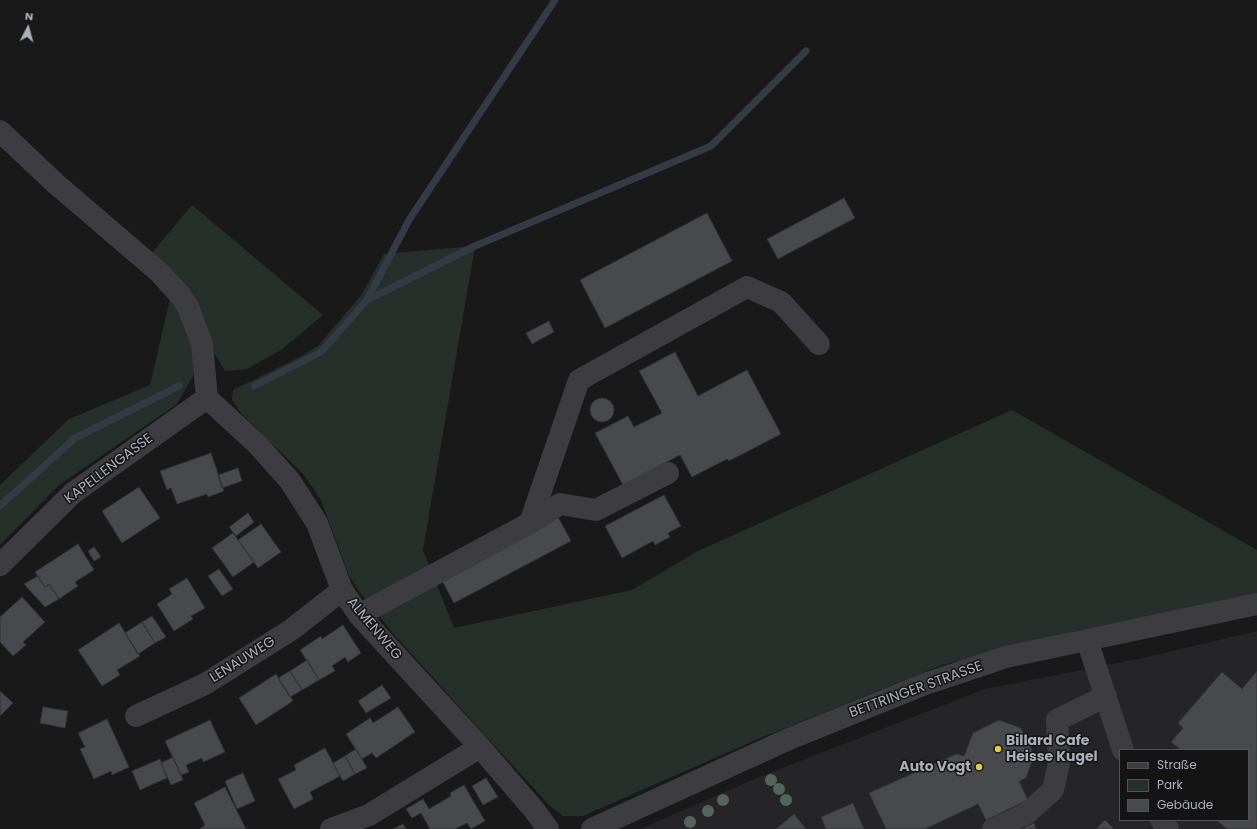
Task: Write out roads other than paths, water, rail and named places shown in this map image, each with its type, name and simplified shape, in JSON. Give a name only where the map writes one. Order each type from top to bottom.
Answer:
[{"type":"street","points":[[0,131],[54,183],[160,273],[180,295],[188,307],[202,344],[207,398]]},
{"type":"street","points":[[530,523],[579,380],[747,287],[781,302],[819,344]]},
{"type":"street","name":"KAPELLENGASSE","points":[[0,565],[73,493],[207,398]]},
{"type":"street","name":"ALMENWEG","points":[[207,398],[258,445],[290,481],[317,523],[342,590],[359,615],[480,747],[535,811],[548,829]]},
{"type":"street","points":[[359,615],[530,523],[560,504],[596,510],[668,473]]},
{"type":"street","name":"LENAUWEG","points":[[136,716],[205,684],[291,630],[342,590]]},
{"type":"street","name":"BETTRINGER STRASSE","points":[[592,829],[789,739],[925,684],[1006,657],[1257,604]]},
{"type":"street","points":[[1087,640],[1124,749]]},
{"type":"street","points":[[993,829],[1026,814],[1053,790],[1059,763],[1057,720],[1106,696]]},
{"type":"street","points":[[331,829],[369,815],[480,747]]},
{"type":"street","points":[[1162,821],[1168,829]]},
{"type":"waterway","points":[[254,386],[321,352],[367,300],[409,220],[555,0]]},
{"type":"waterway","points":[[367,300],[475,246],[711,146],[806,51]]},
{"type":"waterway","points":[[0,506],[75,438],[179,386]]},
{"type":"place","name":"Billard Cafe Heisse Kugel","points":[[998,749]]},
{"type":"place","name":"Auto Vogt","points":[[979,767]]}]
